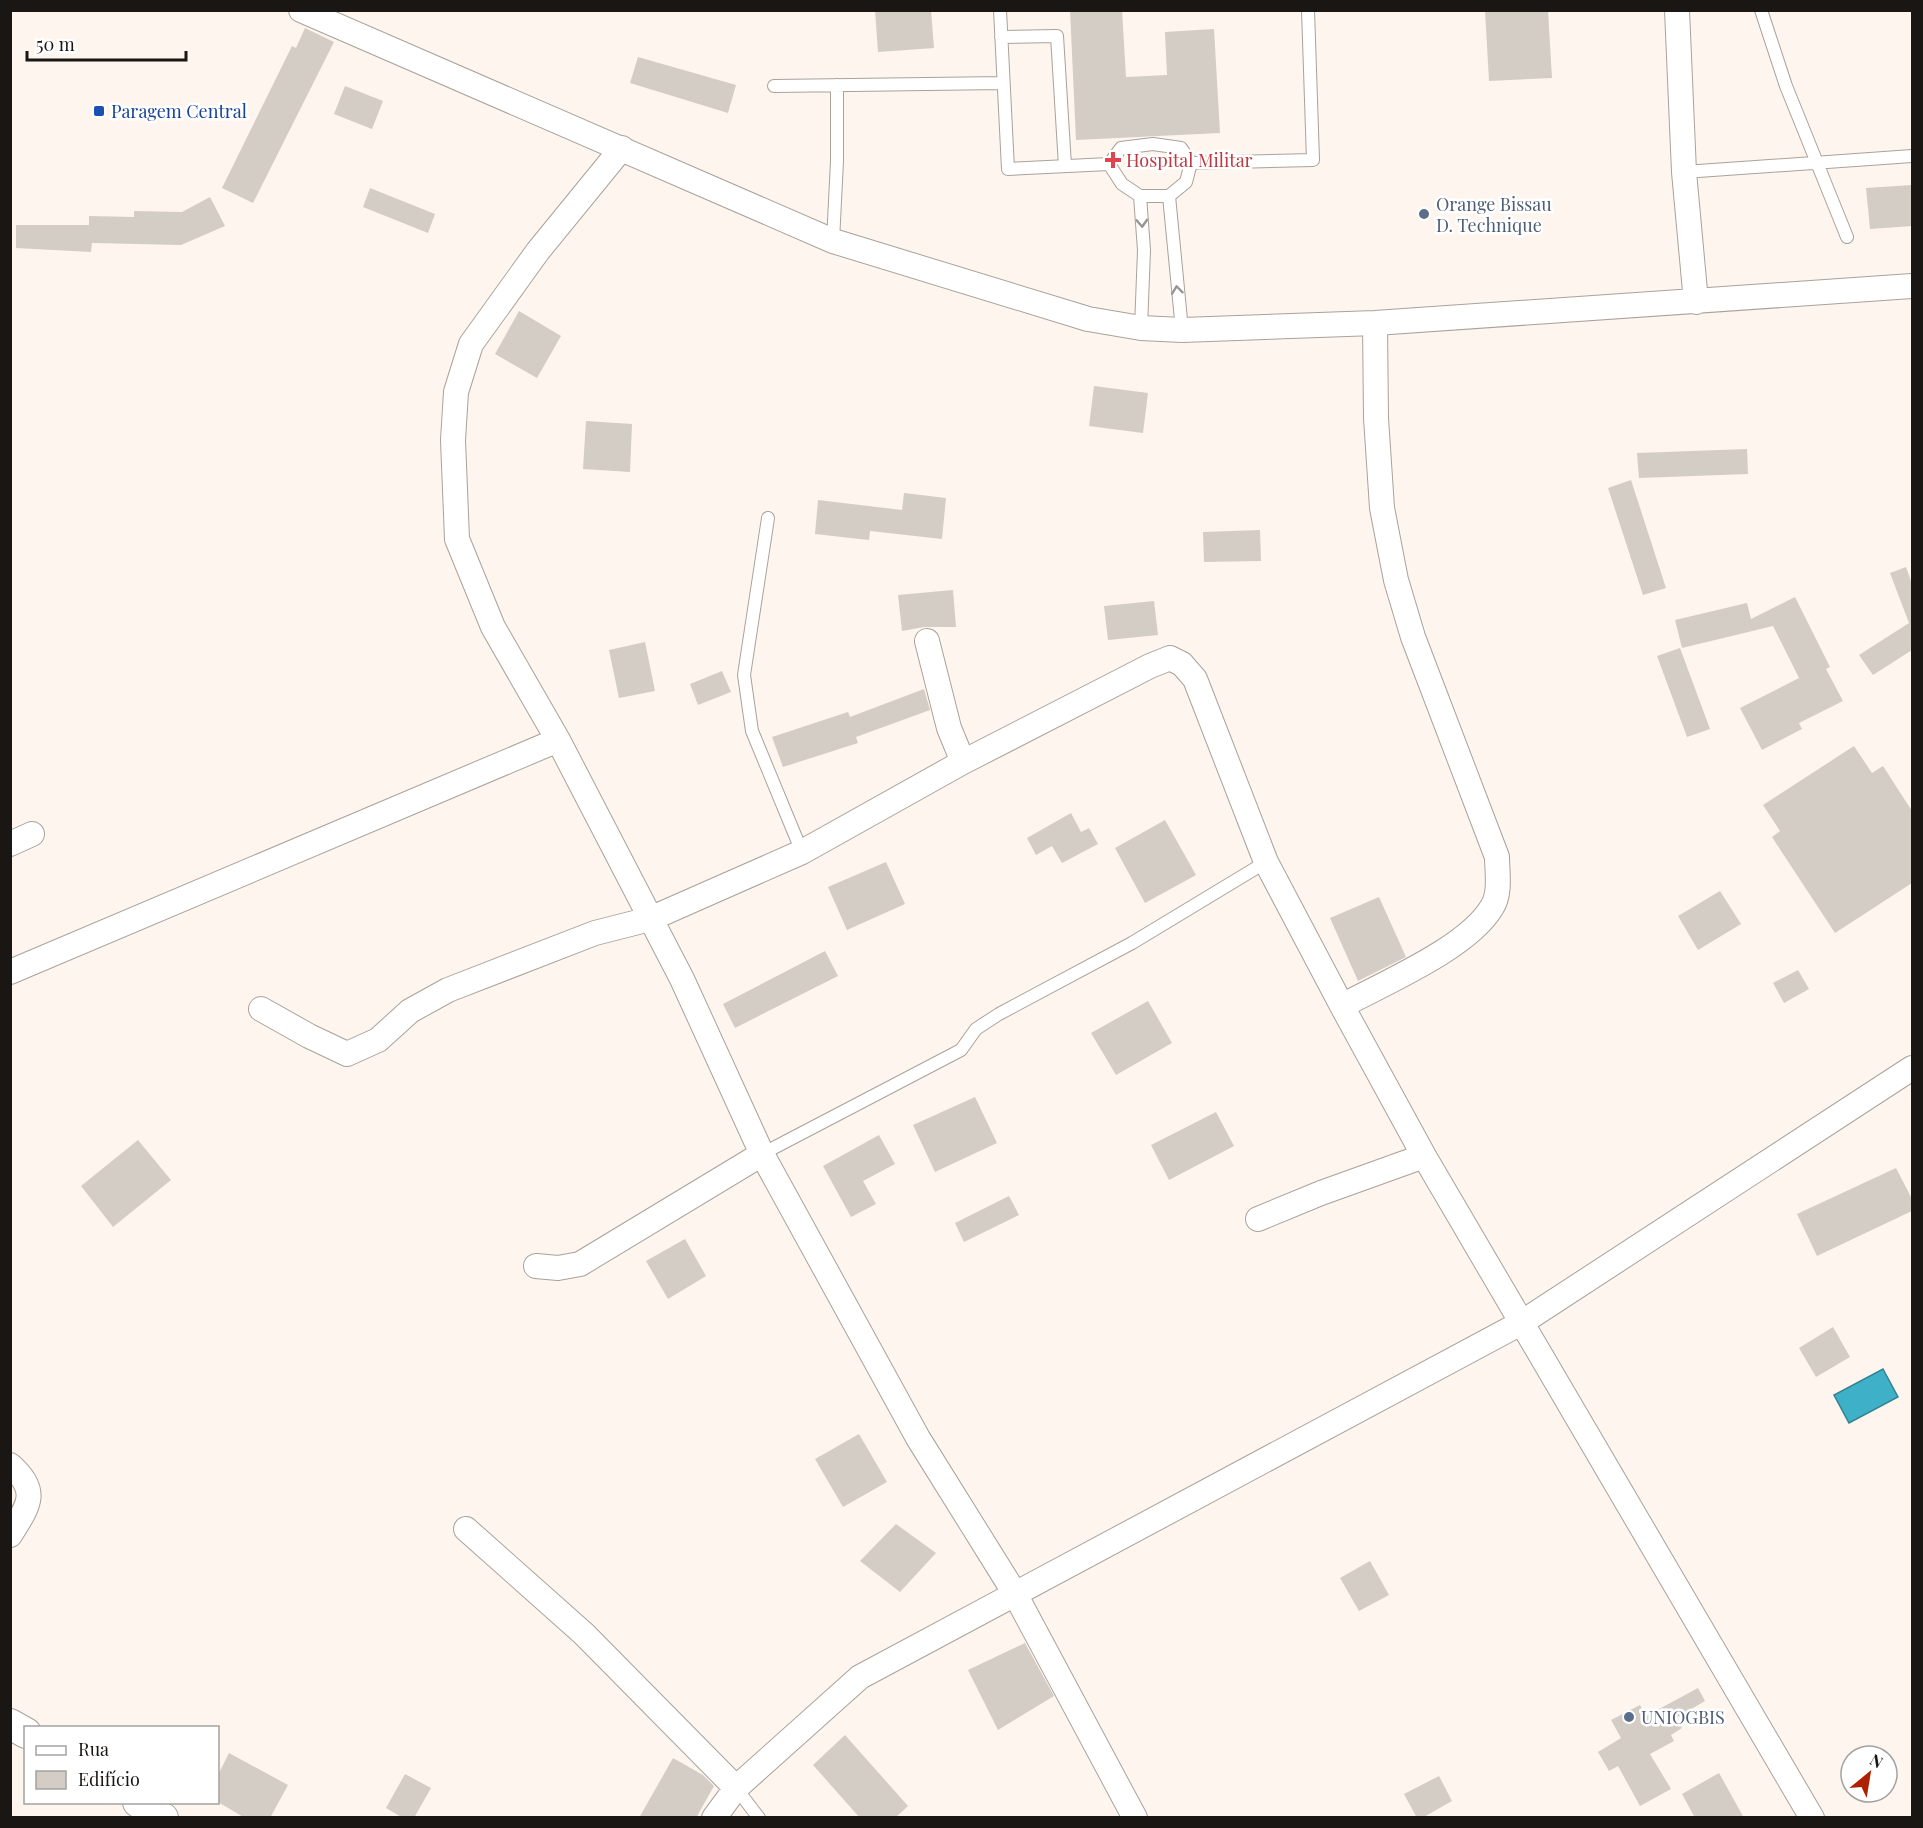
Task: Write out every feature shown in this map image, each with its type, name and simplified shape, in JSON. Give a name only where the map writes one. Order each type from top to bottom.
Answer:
[{"type":"street","points":[[301,10],[339,18],[622,148],[832,241],[1088,320],[1182,330],[1375,323],[1912,286]]},
{"type":"street","points":[[1677,10],[1684,172],[1696,302]]},
{"type":"street","points":[[622,148],[538,251],[471,344],[461,369],[456,392],[453,440],[457,539],[493,627],[558,740],[682,979],[762,1154],[918,1438],[1014,1592],[1135,1818]]},
{"type":"street","points":[[1342,1006],[1456,943],[1476,927],[1493,905],[1498,883],[1497,856],[1413,637],[1395,579],[1382,508],[1376,418],[1375,323]]},
{"type":"street","points":[[927,640],[949,728],[963,762]]},
{"type":"street","points":[[261,1009],[347,1054],[378,1040],[410,1011],[448,990],[595,933],[650,919],[802,852],[963,762],[1150,666],[1170,658],[1182,664],[1195,679],[1266,862],[1342,1006],[1424,1156],[1812,1818]]},
{"type":"street","points":[[10,972],[558,740]]},
{"type":"street","points":[[714,1818],[736,1788],[860,1677],[1014,1592],[1251,1470],[1521,1323],[1912,1068]]},
{"type":"street","points":[[536,1266],[558,1268],[580,1264],[762,1154]]},
{"type":"street","points":[[1258,1219],[1321,1193],[1424,1156]]},
{"type":"street","points":[[10,1465],[26,1479],[30,1495],[24,1512],[10,1535]]},
{"type":"street","points":[[466,1529],[584,1634],[736,1788]]},
{"type":"street","points":[[10,1724],[24,1732]]},
{"type":"street","points":[[140,1804],[163,1818]]},
{"type":"lane","points":[[1000,10],[1008,170],[1109,164]]},
{"type":"lane","points":[[1191,163],[1312,160],[1308,10]]},
{"type":"lane","points":[[1763,12],[1786,86],[1847,237]]},
{"type":"lane","points":[[1001,37],[1057,36],[1065,166]]},
{"type":"lane","points":[[774,86],[1003,83]]},
{"type":"lane","points":[[832,241],[837,161],[837,85]]},
{"type":"lane","points":[[1109,164],[1121,148],[1153,144],[1180,148],[1191,163]]},
{"type":"lane","points":[[1684,172],[1912,156]]},
{"type":"lane","points":[[1109,164],[1122,184],[1140,196],[1169,196],[1186,182],[1191,163]]},
{"type":"lane","points":[[1140,196],[1144,250],[1141,327]]},
{"type":"lane","points":[[1169,196],[1182,330]]},
{"type":"lane","points":[[768,518],[744,675],[752,731],[802,852]]},
{"type":"lane","points":[[762,1154],[961,1050],[976,1029],[999,1014],[1132,943],[1266,862]]},
{"type":"lane","points":[[736,1788],[759,1818]]},
{"type":"water","points":[[1883,1369],[1898,1397],[1849,1423],[1834,1395]]},
{"type":"building","points":[[875,10],[931,10],[934,48],[878,52]]},
{"type":"building","points":[[1070,10],[1122,10],[1126,77],[1167,75],[1165,32],[1214,29],[1220,133],[1076,140]]},
{"type":"building","points":[[1485,10],[1548,10],[1552,78],[1489,81]]},
{"type":"building","points":[[305,28],[334,42],[253,203],[222,188],[292,46],[296,48]]},
{"type":"building","points":[[638,57],[736,85],[728,113],[630,83]]},
{"type":"building","points":[[345,86],[383,101],[372,129],[334,114]]},
{"type":"building","points":[[1912,185],[1912,226],[1870,229],[1866,188]]},
{"type":"building","points":[[370,188],[435,214],[428,233],[363,207]]},
{"type":"building","points":[[210,197],[225,226],[181,245],[92,243],[91,252],[16,248],[16,225],[89,225],[89,216],[134,217],[134,211],[182,212]]},
{"type":"building","points":[[519,311],[561,336],[537,378],[495,354]]},
{"type":"building","points":[[1094,386],[1148,393],[1143,433],[1089,426]]},
{"type":"building","points":[[586,421],[632,424],[630,472],[583,469]]},
{"type":"building","points":[[1747,449],[1748,474],[1639,478],[1637,453]]},
{"type":"building","points":[[1631,480],[1666,588],[1643,595],[1608,488]]},
{"type":"building","points":[[904,493],[946,498],[942,539],[870,531],[869,540],[815,534],[818,500],[902,510]]},
{"type":"building","points":[[1260,530],[1261,561],[1204,562],[1203,532]]},
{"type":"building","points":[[1906,567],[1912,584],[1912,650],[1873,675],[1859,655],[1909,623],[1890,573]]},
{"type":"building","points":[[953,590],[956,627],[924,627],[902,631],[898,595]]},
{"type":"building","points":[[1795,597],[1830,667],[1826,669],[1843,701],[1799,723],[1802,729],[1762,750],[1740,708],[1799,678],[1773,626],[1682,648],[1675,620],[1747,603],[1751,619]]},
{"type":"building","points":[[1154,601],[1158,635],[1108,640],[1104,606]]},
{"type":"building","points":[[645,642],[655,691],[619,698],[609,650]]},
{"type":"building","points":[[1680,648],[1710,729],[1687,737],[1657,656]]},
{"type":"building","points":[[722,671],[731,692],[698,705],[690,684]]},
{"type":"building","points":[[924,689],[930,710],[856,737],[858,743],[783,767],[772,737],[848,712],[850,717]]},
{"type":"building","points":[[1854,746],[1872,773],[1883,766],[1912,811],[1912,883],[1835,933],[1772,837],[1780,831],[1763,805]]},
{"type":"building","points":[[1071,813],[1081,832],[1089,828],[1098,844],[1062,863],[1052,846],[1036,855],[1027,838]]},
{"type":"building","points":[[1165,820],[1196,875],[1145,903],[1115,848]]},
{"type":"building","points":[[886,862],[905,904],[847,930],[828,887]]},
{"type":"building","points":[[1720,891],[1741,924],[1698,950],[1678,916]]},
{"type":"building","points":[[1379,897],[1406,957],[1358,981],[1330,918]]},
{"type":"building","points":[[825,951],[838,976],[735,1028],[723,1004]]},
{"type":"building","points":[[1798,970],[1809,989],[1784,1003],[1773,983]]},
{"type":"building","points":[[1148,1001],[1172,1043],[1116,1075],[1091,1033]]},
{"type":"building","points":[[975,1097],[997,1143],[935,1172],[913,1125]]},
{"type":"building","points":[[1216,1112],[1234,1146],[1169,1180],[1151,1145]]},
{"type":"building","points":[[879,1135],[895,1164],[863,1181],[876,1204],[851,1217],[823,1166]]},
{"type":"building","points":[[138,1140],[171,1180],[113,1227],[81,1186]]},
{"type":"building","points":[[1896,1168],[1912,1199],[1912,1211],[1817,1256],[1797,1214]]},
{"type":"building","points":[[1009,1196],[1019,1215],[964,1242],[955,1223]]},
{"type":"building","points":[[685,1239],[706,1276],[668,1299],[646,1261]]},
{"type":"building","points":[[1833,1327],[1850,1357],[1816,1377],[1799,1348]]},
{"type":"building","points":[[859,1434],[887,1482],[843,1507],[815,1459]]},
{"type":"building","points":[[896,1524],[936,1553],[900,1592],[860,1561]]},
{"type":"building","points":[[1370,1561],[1389,1595],[1359,1611],[1340,1578]]},
{"type":"building","points":[[1025,1643],[1054,1696],[998,1730],[968,1670]]},
{"type":"building","points":[[1698,1688],[1705,1701],[1676,1718],[1682,1728],[1671,1735],[1674,1741],[1650,1754],[1671,1789],[1640,1806],[1618,1766],[1609,1771],[1598,1752],[1621,1738],[1611,1720],[1640,1705],[1646,1716]]},
{"type":"building","points":[[845,1735],[908,1806],[895,1818],[860,1818],[813,1765]]},
{"type":"building","points":[[229,1753],[288,1785],[270,1818],[245,1818],[219,1803],[219,1773]]},
{"type":"building","points":[[673,1758],[703,1775],[714,1786],[696,1818],[639,1818]]},
{"type":"building","points":[[1719,1773],[1744,1818],[1695,1818],[1682,1794]]},
{"type":"building","points":[[405,1774],[431,1788],[414,1818],[403,1818],[386,1808]]},
{"type":"building","points":[[1439,1776],[1452,1801],[1422,1818],[1417,1818],[1404,1794]]},
{"type":"place","name":"Paragem Central","points":[[99,111]]},
{"type":"place","name":"Hospital Militar","points":[[1113,160]]},
{"type":"place","name":"Orange Bissau D. Technique","points":[[1424,214]]},
{"type":"place","name":"UNIOGBIS","points":[[1629,1717]]}]
